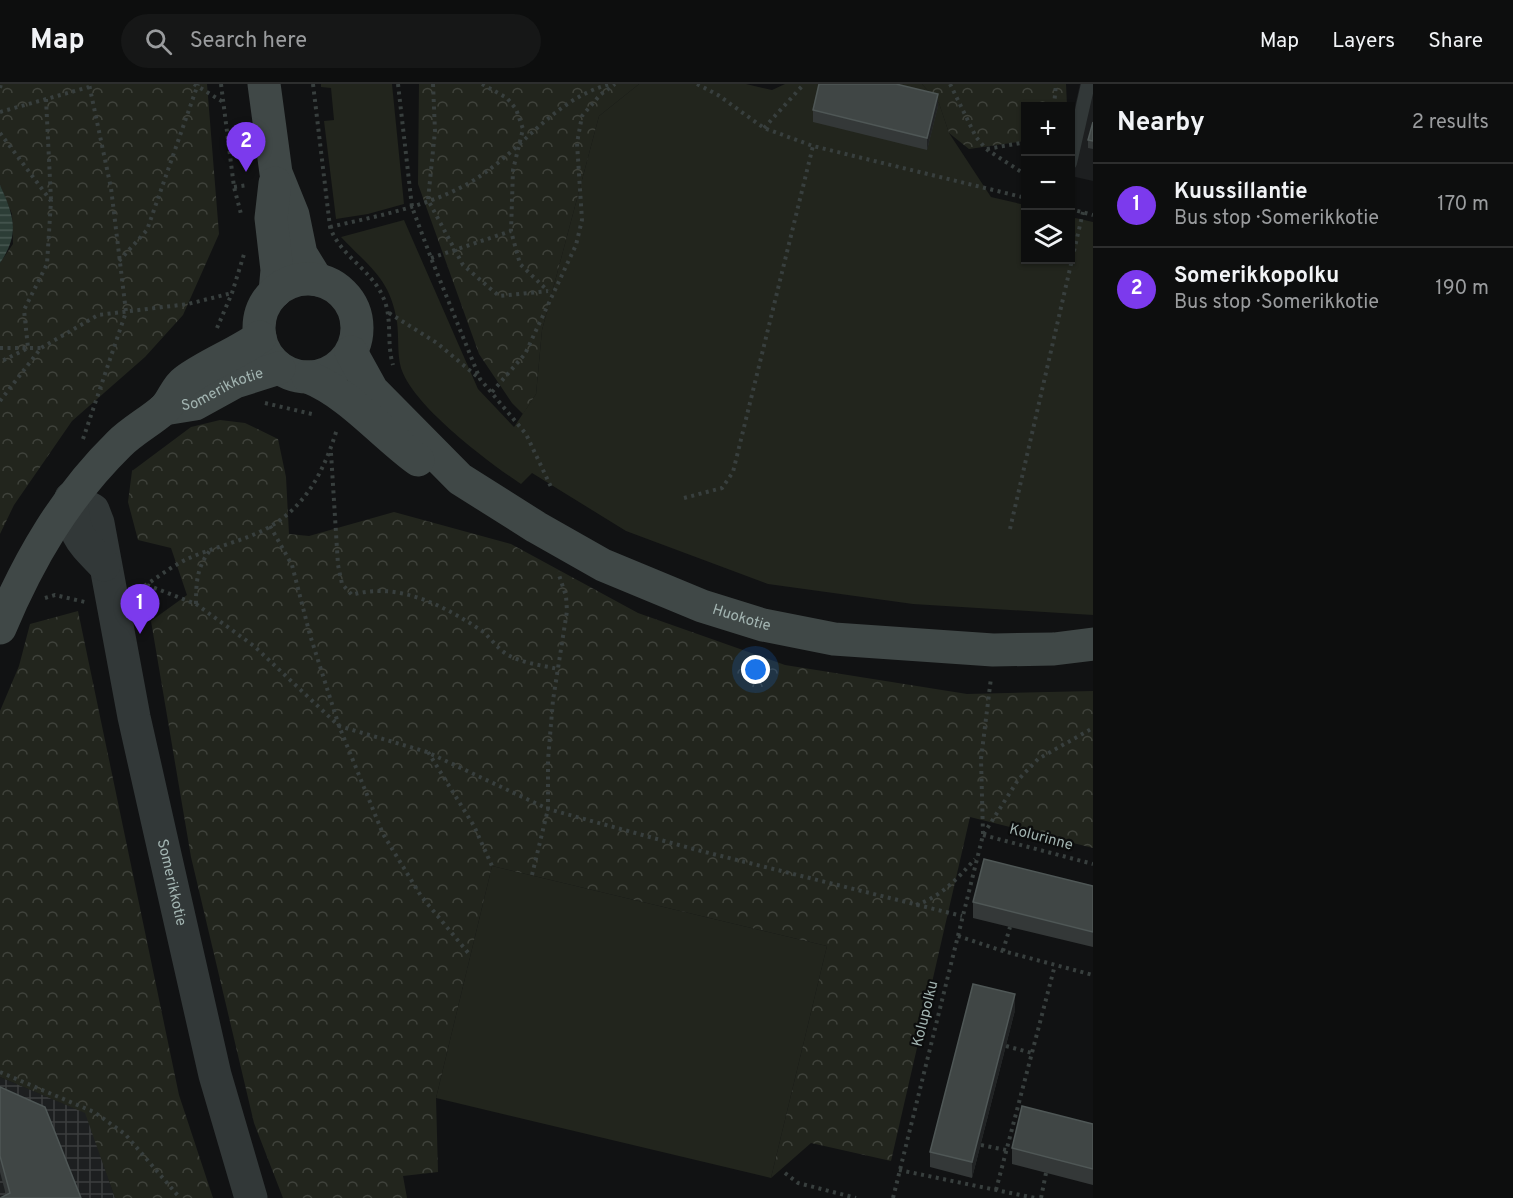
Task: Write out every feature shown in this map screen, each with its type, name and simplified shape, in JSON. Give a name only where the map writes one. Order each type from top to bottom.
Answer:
[{"type":"main road","points":[[264,84],[262,178],[271,218],[277,270],[275,292]]},
{"type":"main road","points":[[262,178],[293,215],[301,254],[317,280]]},
{"type":"main road","points":[[317,280],[333,285],[345,296],[354,310],[358,326],[351,352],[334,369],[323,375],[293,372],[270,358],[260,337],[259,324],[263,309],[275,292],[295,281],[317,280]]},
{"type":"main road","name":"Somerikkotie","points":[[71,498],[120,442],[164,409],[183,382],[241,351],[260,337]]},
{"type":"main road","name":"Huokotie","points":[[351,352],[372,390],[460,479]]},
{"type":"main road","name":"Huokotie","points":[[293,372],[331,387],[377,429],[417,460],[460,479],[536,527],[603,565],[702,606],[763,625],[834,639],[1093,654]]},
{"type":"main road","name":"Somerikkotie","points":[[164,409],[195,404],[236,382],[293,372]]},
{"type":"main road","points":[[0,628],[39,545],[71,498]]},
{"type":"main road","name":"Huokotie","points":[[1054,650],[1093,645]]},
{"type":"street","name":"Somerikkotie","points":[[71,498],[73,526],[79,539],[104,565],[136,727],[215,1075],[251,1198]]},
{"type":"lane","points":[[1073,156],[1088,84]]},
{"type":"path","points":[[220,84],[234,187],[242,216]]},
{"type":"path","points":[[313,84],[330,227],[338,244],[374,281],[388,313],[394,370]]},
{"type":"path","points":[[398,84],[412,207],[480,379]]},
{"type":"path","points":[[433,84],[435,131],[429,172],[428,200],[453,250],[463,265],[499,296],[550,292]]},
{"type":"path","points":[[483,84],[507,98],[516,109],[523,129],[513,170],[511,231],[520,264],[550,292]]},
{"type":"path","points":[[330,227],[412,207],[470,183],[566,104],[588,90],[610,84]]},
{"type":"path","points":[[492,392],[525,354],[550,292],[559,285],[576,245],[582,220],[577,143],[582,116],[600,95],[615,84]]},
{"type":"path","points":[[697,84],[718,95],[764,128],[813,146],[1021,197]]},
{"type":"path","points":[[764,128],[804,84]]},
{"type":"path","points":[[950,84],[976,137],[986,149],[1021,172]]},
{"type":"path","points":[[1054,102],[1056,84]]},
{"type":"path","points":[[119,261],[147,230],[196,85],[223,102]]},
{"type":"path","points":[[0,112],[89,86],[111,188],[126,312],[81,443]]},
{"type":"path","points":[[28,348],[24,310],[47,264],[51,201],[46,99]]},
{"type":"path","points":[[0,133],[51,201]]},
{"type":"path","points":[[986,149],[1021,143]]},
{"type":"path","points":[[684,498],[722,488],[733,472],[813,146]]},
{"type":"path","points":[[234,187],[262,178]]},
{"type":"path","points":[[1074,210],[1093,215]]},
{"type":"path","points":[[1010,529],[1083,213]]},
{"type":"path","points":[[431,258],[511,231]]},
{"type":"path","points":[[0,402],[41,348],[98,315],[188,304],[232,293]]},
{"type":"path","points":[[388,313],[437,343],[480,379],[526,434],[552,489]]},
{"type":"path","points":[[0,348],[41,348]]},
{"type":"path","points":[[0,362],[28,348]]},
{"type":"path","points":[[264,403],[317,415]]},
{"type":"path","points":[[136,591],[182,561],[270,526],[308,493],[325,468],[340,418]]},
{"type":"path","points":[[331,449],[338,566],[342,584],[352,595],[367,590],[387,590],[418,597],[483,631],[506,653],[531,664],[558,669]]},
{"type":"path","points":[[270,526],[292,565],[310,635],[339,726],[383,834],[421,896],[470,955]]},
{"type":"path","points":[[196,604],[196,580],[200,564],[212,548]]},
{"type":"path","points":[[531,875],[548,809],[548,760],[567,611],[566,596],[555,564]]},
{"type":"path","points":[[147,585],[196,604],[254,646],[339,726],[427,752],[548,809],[962,916]]},
{"type":"path","points":[[39,599],[55,595],[88,603]]},
{"type":"path","points":[[983,835],[981,759],[992,684],[993,650]]},
{"type":"path","points":[[983,835],[1018,780],[1038,759],[1093,728]]},
{"type":"path","points":[[427,752],[474,826],[492,866]]},
{"type":"path","name":"Kolupolku","points":[[892,1198],[983,835]]},
{"type":"path","name":"Kolurinne","points":[[983,835],[1093,864]]},
{"type":"path","points":[[915,905],[933,899],[953,884],[977,857]]},
{"type":"path","points":[[1003,951],[1010,927]]},
{"type":"path","points":[[958,936],[1003,951],[1093,975]]},
{"type":"path","points":[[996,1190],[1055,965]]},
{"type":"path","points":[[1006,1046],[1032,1053]]},
{"type":"path","points":[[0,1072],[94,1112],[125,1134],[180,1198]]},
{"type":"path","points":[[981,1144],[1006,1150]]},
{"type":"path","points":[[899,1170],[1035,1198]]},
{"type":"path","points":[[785,1173],[798,1183],[856,1198]]},
{"type":"path","points":[[1041,1198],[1046,1173]]},
{"type":"shaded area","points":[[1080,84],[1093,84],[1093,181],[1075,177],[1075,106]]},
{"type":"shaded area","points":[[0,185],[9,206],[13,225],[10,243],[0,263]]},
{"type":"shaded area","points":[[0,1077],[86,1113],[115,1198],[0,1198]]},
{"type":"green space","points":[[0,84],[207,84],[219,234],[183,315],[145,357],[72,421],[14,505],[0,534],[0,263],[13,244],[12,214],[0,185]]},
{"type":"green space","points":[[321,84],[392,84],[404,204],[368,214],[336,219],[324,121],[334,120],[331,88],[321,87]]},
{"type":"green space","points":[[419,84],[639,84],[599,116],[542,330],[536,394],[523,414],[512,403],[479,354],[418,184]]},
{"type":"green space","points":[[639,84],[746,84],[772,90],[785,84],[922,84],[939,103],[949,133],[991,197],[1021,204],[1021,264],[1075,264],[1075,218],[1093,222],[1093,615],[913,604],[768,584],[626,531],[532,473],[521,484],[472,448],[436,416],[408,383],[401,368],[394,307],[384,284],[370,266],[341,237],[404,220],[478,389],[514,427],[536,394],[542,330],[599,116]]},
{"type":"green space","points":[[922,84],[1066,84],[1067,102],[1021,102],[1021,142],[969,149],[949,133],[939,103]]},
{"type":"green space","points":[[220,420],[245,423],[278,439],[286,477],[289,534],[309,536],[394,512],[511,544],[638,613],[785,665],[967,694],[1093,691],[1093,848],[970,817],[891,1161],[811,1143],[771,1178],[827,946],[492,866],[436,1098],[438,1172],[403,1176],[407,1198],[283,1198],[254,1123],[191,857],[151,621],[187,595],[171,548],[138,540],[128,502],[132,471],[191,427]]},
{"type":"green space","points":[[78,611],[179,1095],[213,1198],[115,1198],[85,1113],[0,1077],[0,711],[19,666],[30,624]]},
{"type":"green space","points":[[492,866],[827,946],[771,1178],[436,1098]]},
{"type":"building","points":[[819,84],[896,84],[938,94],[927,138],[813,110]]},
{"type":"building","points":[[1093,122],[1093,141],[1088,140]]},
{"type":"building","points":[[984,859],[1093,886],[1093,932],[973,902]]},
{"type":"building","points":[[973,984],[1015,994],[972,1162],[930,1152]]},
{"type":"building","points":[[0,1087],[45,1107],[81,1198],[0,1198],[10,1193],[0,1156]]},
{"type":"building","points":[[1022,1106],[1093,1124],[1093,1169],[1012,1148]]},
{"type":"place","name":"Somerikkopolku","points":[[246,172]]},
{"type":"place","name":"Kuussillantie","points":[[140,634]]}]
